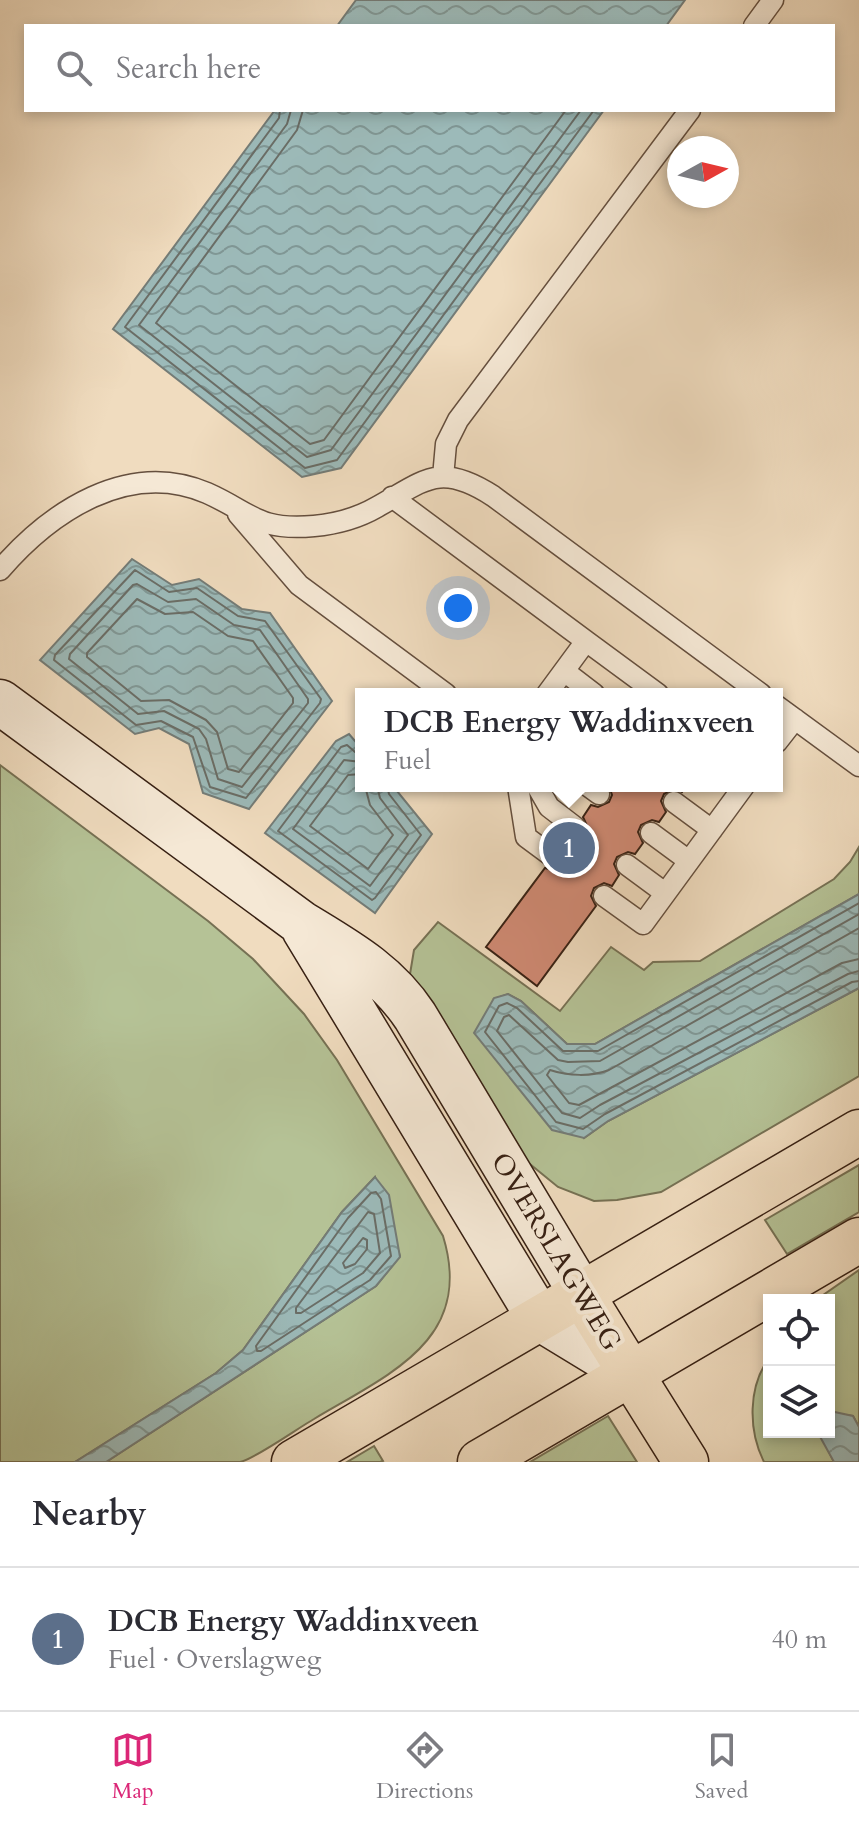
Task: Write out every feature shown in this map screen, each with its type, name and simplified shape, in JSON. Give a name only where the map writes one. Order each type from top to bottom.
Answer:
[{"type":"main road","points":[[294,1462],[859,1132]]},
{"type":"main road","points":[[480,1462],[859,1240]]},
{"type":"main road","name":"OVERSLAGWEG","points":[[581,1293],[631,1374]]},
{"type":"main road","points":[[631,1374],[686,1462]]},
{"type":"street","name":"OVERSLAGWEG","points":[[0,702],[301,923],[374,969],[406,1002],[581,1293]]},
{"type":"street","name":"OVERSLAGWEG","points":[[301,923],[539,1318],[631,1374]]},
{"type":"lane","points":[[755,24],[773,0]]},
{"type":"lane","points":[[443,477],[446,444],[458,420],[689,112]]},
{"type":"lane","points":[[0,570],[31,537],[62,513],[91,497],[121,486],[147,482],[181,485],[219,498],[247,516],[272,525],[305,526],[348,519],[378,507],[412,485],[443,477],[473,484],[493,496],[753,688]]},
{"type":"lane","points":[[392,497],[650,688]]},
{"type":"lane","points":[[233,508],[299,585],[438,688]]},
{"type":"lane","points":[[551,688],[586,641]]},
{"type":"lane","points":[[564,671],[586,688]]},
{"type":"lane","points":[[783,710],[859,766]]},
{"type":"lane","points":[[783,734],[795,719]]},
{"type":"lane","points":[[519,792],[526,837],[553,857]]},
{"type":"lane","points":[[540,792],[549,807],[575,827]]},
{"type":"lane","points":[[604,896],[643,924],[740,792]]},
{"type":"lane","points":[[674,802],[712,830]]},
{"type":"lane","points":[[651,833],[689,861]]},
{"type":"lane","points":[[627,865],[665,893]]},
{"type":"green space","points":[[0,765],[208,921],[253,959],[304,1014],[337,1060],[443,1236],[450,1272],[447,1302],[436,1328],[419,1350],[370,1386],[247,1460],[106,1462],[376,1286],[400,1256],[375,1177],[342,1212],[243,1350],[216,1373],[75,1462],[0,1462]]},
{"type":"green space","points":[[859,847],[859,894],[595,1044],[567,1044],[521,1001],[508,994],[494,999],[584,1138],[608,1121],[859,988],[859,1076],[661,1192],[594,1201],[558,1187],[525,1160],[409,980],[414,950],[438,922],[560,1011],[611,947],[644,970],[653,962],[700,961],[834,879]]},
{"type":"green space","points":[[859,1165],[859,1212],[787,1254],[765,1220]]},
{"type":"green space","points":[[859,1270],[859,1427],[853,1416],[835,1414],[835,1294],[825,1294]]},
{"type":"green space","points":[[762,1369],[763,1438],[822,1438],[834,1462],[764,1462],[753,1423],[754,1395]]},
{"type":"green space","points":[[608,1416],[637,1462],[530,1462]]},
{"type":"green space","points":[[374,1446],[383,1461],[347,1462]]},
{"type":"water","points":[[356,0],[685,0],[667,24],[338,24]]},
{"type":"water","points":[[274,112],[603,112],[341,468],[302,477],[113,329]]},
{"type":"water","points":[[132,559],[172,585],[199,579],[242,609],[270,613],[332,701],[249,809],[203,793],[189,744],[159,728],[135,734],[40,660]]},
{"type":"water","points":[[349,734],[355,741],[355,792],[398,792],[432,834],[375,913],[265,833],[336,741]]},
{"type":"water","points":[[859,894],[859,988],[608,1121],[584,1138],[552,1130],[474,1033],[494,998],[508,994],[521,1001],[567,1044],[595,1044]]},
{"type":"water","points":[[375,1177],[389,1195],[400,1257],[376,1286],[106,1462],[75,1462],[216,1373],[243,1350],[342,1212]]},
{"type":"water","points":[[835,1412],[853,1416],[859,1427],[859,1462],[834,1462],[821,1438],[835,1438]]},
{"type":"building","points":[[611,792],[668,792],[661,801],[666,812],[659,822],[652,820],[641,825],[638,832],[643,843],[635,854],[628,852],[617,857],[614,864],[619,875],[612,886],[604,883],[594,888],[591,896],[596,906],[537,986],[486,947],[545,868],[552,870],[563,865],[566,858],[561,847],[567,838],[574,840],[585,835],[588,828],[583,817],[591,805],[598,807],[609,802]]},
{"type":"place","name":"DCB Energy Waddinxveen","points":[[569,848]]}]
